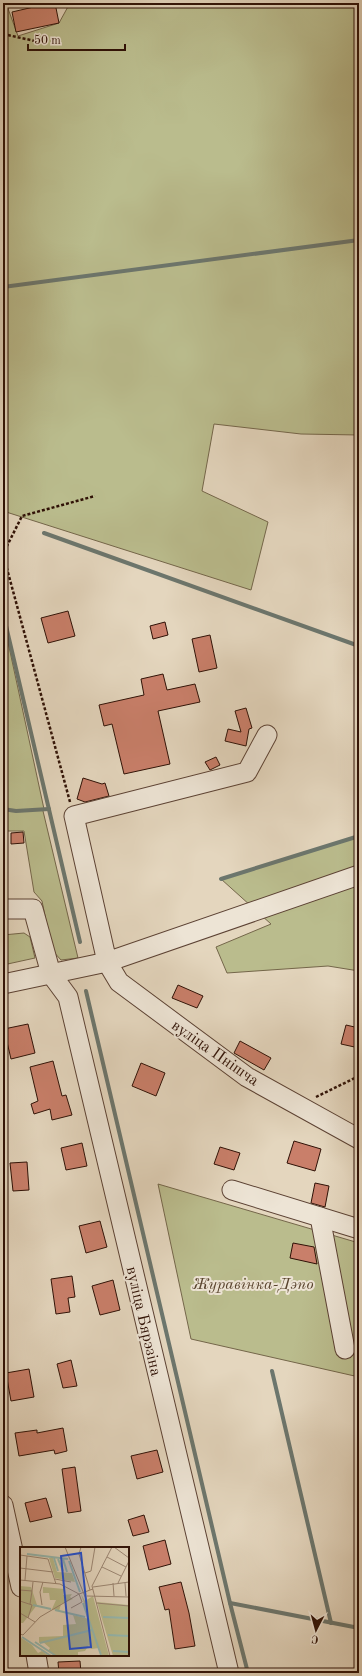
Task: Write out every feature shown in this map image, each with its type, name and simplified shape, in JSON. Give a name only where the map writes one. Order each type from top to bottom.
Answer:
[{"type":"street","points":[[74,816],[247,772],[267,735]]},
{"type":"street","name":"вуліца Пнішча","points":[[74,816],[107,962],[119,982],[247,1077],[359,1139]]},
{"type":"street","points":[[3,984],[107,962],[359,875]]},
{"type":"street","points":[[3,906],[33,909],[51,974]]},
{"type":"street","name":"вуліца Бярэзіна","points":[[51,974],[68,997],[228,1673]]},
{"type":"street","points":[[232,1190],[359,1229]]},
{"type":"street","points":[[320,1217],[345,1349]]},
{"type":"street","points":[[3,1505],[20,1582]]},
{"type":"street","points":[[36,1656],[39,1673]]},
{"type":"path","points":[[3,34],[35,41]]},
{"type":"path","points":[[74,816],[3,554],[22,516],[95,496]]},
{"type":"path","points":[[300,1106],[359,1076]]},
{"type":"green space","points":[[3,3],[6,3],[18,36],[59,23],[70,3],[359,3],[359,435],[301,434],[214,424],[202,491],[268,522],[251,590],[3,511]]},
{"type":"green space","points":[[3,619],[44,809],[43,811],[78,958],[61,960],[52,950],[42,901],[34,892],[24,831],[3,831]]},
{"type":"green space","points":[[359,836],[359,971],[328,966],[227,973],[216,947],[271,924],[221,879]]},
{"type":"green space","points":[[24,933],[30,937],[35,958],[3,965],[3,935]]},
{"type":"green space","name":"Журавінка-Дэпо","points":[[158,1184],[359,1243],[359,1377],[191,1339]]},
{"type":"building","points":[[55,3],[59,23],[16,32],[12,12]]},
{"type":"building","points":[[68,611],[75,636],[48,643],[41,618]]},
{"type":"building","points":[[165,622],[168,635],[153,639],[150,626]]},
{"type":"building","points":[[210,635],[217,668],[199,672],[192,639]]},
{"type":"building","points":[[163,674],[167,690],[195,684],[200,702],[158,711],[170,764],[124,774],[112,724],[104,726],[99,705],[144,695],[141,679]]},
{"type":"building","points":[[246,708],[252,728],[249,729],[246,746],[225,741],[228,729],[241,732],[235,711]]},
{"type":"building","points":[[216,757],[220,765],[210,770],[205,762]]},
{"type":"building","points":[[83,778],[102,784],[105,783],[109,796],[85,802],[77,799]]},
{"type":"building","points":[[23,832],[24,843],[11,844],[11,833]]},
{"type":"building","points":[[178,985],[203,996],[197,1008],[172,998]]},
{"type":"building","points":[[28,1024],[35,1053],[11,1059],[4,1029]]},
{"type":"building","points":[[346,1025],[359,1028],[359,1048],[341,1044]]},
{"type":"building","points":[[240,1041],[271,1058],[264,1070],[234,1053]]},
{"type":"building","points":[[53,1061],[62,1096],[66,1095],[72,1115],[52,1120],[50,1109],[34,1114],[31,1104],[38,1101],[30,1067]]},
{"type":"building","points":[[141,1063],[165,1073],[156,1096],[132,1086]]},
{"type":"building","points":[[294,1141],[321,1149],[315,1171],[287,1163]]},
{"type":"building","points":[[82,1143],[87,1166],[66,1170],[61,1148]]},
{"type":"building","points":[[220,1147],[240,1153],[234,1170],[214,1164]]},
{"type":"building","points":[[27,1162],[29,1190],[13,1191],[10,1163]]},
{"type":"building","points":[[315,1183],[329,1186],[325,1207],[311,1203]]},
{"type":"building","points":[[100,1221],[107,1247],[86,1253],[79,1226]]},
{"type":"building","points":[[293,1243],[314,1247],[317,1264],[290,1258]]},
{"type":"building","points":[[72,1276],[75,1297],[68,1298],[70,1312],[56,1314],[51,1279]]},
{"type":"building","points":[[113,1280],[120,1310],[100,1315],[92,1286]]},
{"type":"building","points":[[71,1360],[77,1386],[63,1388],[57,1364]]},
{"type":"building","points":[[29,1369],[34,1397],[11,1401],[6,1373]]},
{"type":"building","points":[[63,1428],[67,1451],[55,1454],[54,1450],[19,1456],[15,1433],[37,1430],[37,1433]]},
{"type":"building","points":[[157,1450],[163,1472],[137,1479],[131,1456]]},
{"type":"building","points":[[75,1467],[81,1511],[68,1513],[62,1469]]},
{"type":"building","points":[[46,1498],[52,1517],[30,1522],[25,1503]]},
{"type":"building","points":[[144,1515],[149,1532],[133,1536],[128,1520]]},
{"type":"building","points":[[165,1540],[171,1564],[149,1570],[143,1546]]},
{"type":"building","points":[[181,1582],[195,1646],[175,1649],[169,1609],[165,1610],[159,1587]]},
{"type":"building","points":[[80,1661],[81,1673],[59,1673],[58,1662]]},
{"type":"waterway","points":[[3,287],[359,240]]},
{"type":"waterway","points":[[44,533],[359,646]]},
{"type":"waterway","points":[[3,613],[80,942]]},
{"type":"waterway","points":[[3,809],[16,811],[49,809]]},
{"type":"waterway","points":[[221,879],[359,836]]},
{"type":"waterway","points":[[86,991],[230,1603],[248,1673]]},
{"type":"waterway","points":[[272,1371],[331,1623]]},
{"type":"waterway","points":[[356,1393],[359,1407]]},
{"type":"waterway","points":[[230,1603],[359,1628]]}]
